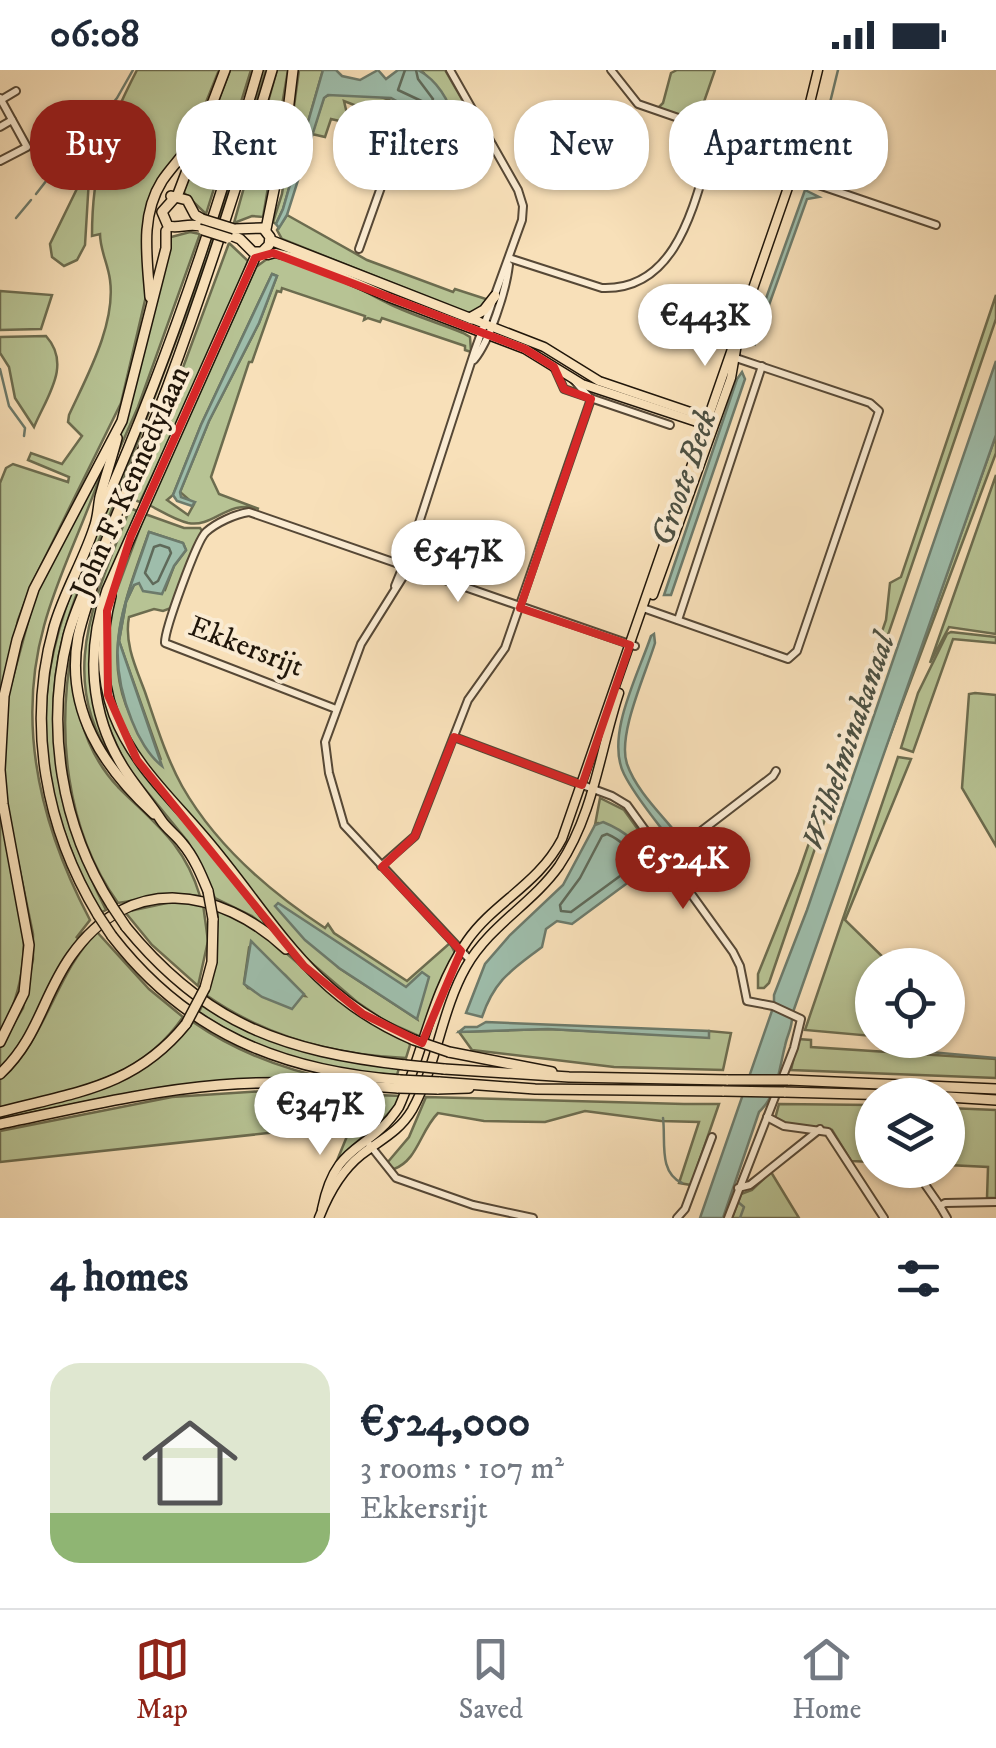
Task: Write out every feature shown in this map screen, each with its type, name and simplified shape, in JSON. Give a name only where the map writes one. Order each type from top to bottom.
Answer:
[{"type":"highway","points":[[213,100],[225,70]]},
{"type":"highway","name":"John F. Kennedylaan","points":[[94,527],[137,428],[178,317],[258,70]]},
{"type":"highway","name":"John F. Kennedylaan","points":[[100,555],[198,302],[272,70]]},
{"type":"highway","points":[[264,251],[293,70]]},
{"type":"highway","points":[[151,306],[146,235],[150,205],[176,161]]},
{"type":"highway","points":[[178,190],[162,216],[165,223],[174,227],[200,224],[233,234],[264,251],[289,251],[471,318],[484,310],[494,296]]},
{"type":"highway","points":[[176,196],[187,200],[200,224]]},
{"type":"highway","name":"John F. Kennedylaan","points":[[0,1042],[24,993],[29,945],[0,770],[4,696],[34,589],[122,421],[166,248],[166,230],[159,224],[157,210],[164,200],[176,196]]},
{"type":"highway","points":[[270,210],[270,225],[276,238],[289,251]]},
{"type":"highway","points":[[166,230],[200,224]]},
{"type":"highway","points":[[233,234],[259,226],[266,229]]},
{"type":"highway","name":"John F. Kennedylaan","points":[[0,1112],[120,1078],[158,1054],[186,1024],[205,988],[212,962],[213,920],[208,891],[190,854],[124,769],[110,742],[93,676],[94,638],[100,609],[130,536],[264,251]]},
{"type":"highway","points":[[122,421],[94,527],[53,629],[45,671],[41,720],[46,784],[70,864],[98,915],[130,960],[177,1003],[240,1042],[307,1067],[399,1084]]},
{"type":"highway","points":[[130,536],[112,592],[103,640],[113,712],[137,760],[207,840],[292,952]]},
{"type":"highway","points":[[100,555],[77,645],[79,701],[96,747],[114,773],[161,820]]},
{"type":"highway","points":[[100,555],[79,601],[64,653],[58,708],[58,746],[74,828],[94,877],[126,927],[164,970],[206,1004],[255,1032],[330,1056],[409,1068],[855,1094]]},
{"type":"highway","points":[[0,1074],[30,1040],[69,958],[85,939],[120,912],[166,899],[210,902],[242,914],[292,952],[350,1005],[414,1040],[450,1052],[532,1066],[568,1077]]},
{"type":"highway","points":[[0,1124],[171,1090],[265,1082],[602,1090],[788,1080],[996,1089]]},
{"type":"highway","points":[[965,1098],[996,1100]]},
{"type":"main road","points":[[811,100],[818,70]]},
{"type":"main road","points":[[321,1214],[338,1164],[392,1117],[448,971],[484,922],[535,878],[562,839],[733,357],[787,190]]},
{"type":"main road","points":[[289,251],[486,329],[544,347],[599,381],[709,423]]},
{"type":"main road","points":[[471,318],[598,390],[709,423]]},
{"type":"main road","points":[[321,1214],[338,1180],[404,1121],[470,960],[492,930],[558,867],[603,759],[609,721],[632,645]]},
{"type":"street","points":[[450,70],[467,100]]},
{"type":"street","points":[[611,70],[638,104],[669,115]]},
{"type":"street","points":[[0,161],[27,147],[0,99],[16,91]]},
{"type":"street","points":[[0,127],[12,120]]},
{"type":"street","points":[[486,329],[522,220],[523,206],[494,149]]},
{"type":"street","points":[[360,249],[380,190]]},
{"type":"street","points":[[509,258],[602,288],[617,288],[648,276],[664,263],[681,237],[697,190]]},
{"type":"street","points":[[833,190],[936,225]]},
{"type":"street","points":[[470,960],[344,826],[325,742],[361,644],[405,568],[473,361],[507,279],[509,258]]},
{"type":"street","points":[[645,608],[788,659],[798,651],[878,417],[876,407],[733,357]]},
{"type":"street","points":[[678,620],[762,366]]},
{"type":"street","points":[[554,367],[564,389],[670,425]]},
{"type":"street","points":[[572,377],[591,399]]},
{"type":"street","points":[[382,866],[414,836],[468,700],[505,648],[591,399]]},
{"type":"street","name":"Ekkersrijt","points":[[336,709],[165,642],[171,616],[204,534],[238,514],[249,512],[632,645]]},
{"type":"street","points":[[454,737],[627,805],[733,952],[747,1001],[773,1006],[802,1022],[728,1218]]},
{"type":"street","points":[[666,858],[774,776],[776,770]]},
{"type":"street","points":[[767,1117],[784,1126],[820,1129],[830,1134],[884,1218]]},
{"type":"street","points":[[738,1188],[750,1185],[820,1129]]},
{"type":"street","points":[[677,1218],[685,1209],[712,1137]]},
{"type":"street","points":[[367,1138],[370,1149],[396,1178],[474,1204],[533,1218]]},
{"type":"street","points":[[927,1188],[946,1218]]},
{"type":"street","points":[[940,1206],[996,1202]]},
{"type":"highlighted area","points":[[273,253],[525,349],[554,367],[564,389],[591,399],[520,608],[630,645],[582,785],[454,737],[415,836],[382,867],[461,951],[422,1043],[363,1014],[304,966],[137,760],[108,695],[107,611],[131,536],[255,258]]},
{"type":"green space","points":[[137,70],[219,70],[207,100],[176,100],[176,160],[156,185],[156,100],[123,100]]},
{"type":"green space","points":[[230,70],[251,70],[242,100],[218,100]]},
{"type":"green space","points":[[262,70],[266,70],[257,100],[252,100]]},
{"type":"green space","points":[[277,70],[288,70],[283,100],[269,100]]},
{"type":"green space","points":[[299,70],[323,70],[313,105],[313,100],[295,100]]},
{"type":"green space","points":[[418,70],[445,70],[462,100],[432,100],[424,73]]},
{"type":"green space","points":[[715,70],[705,100],[669,100],[669,113],[657,109],[663,103],[671,73]]},
{"type":"green space","points":[[353,92],[388,100],[333,100],[333,119],[325,137],[313,134],[324,97]]},
{"type":"green space","points":[[76,190],[88,190],[85,245],[77,260],[64,266],[52,257],[50,244]]},
{"type":"green space","points":[[95,190],[154,190],[146,296],[121,403],[31,586],[18,620],[0,708],[0,483],[6,468],[13,464],[68,482],[69,477],[28,460],[31,453],[62,464],[82,436],[68,422],[69,415],[98,349],[111,297],[100,234],[92,236]]},
{"type":"green space","points":[[214,190],[206,214],[183,192]]},
{"type":"green space","points":[[222,190],[229,190],[208,256],[118,494],[115,493],[158,384]]},
{"type":"green space","points":[[243,190],[268,190],[263,217],[252,216],[234,223]]},
{"type":"green space","points":[[283,190],[288,190],[276,224],[273,222]]},
{"type":"green space","points":[[287,215],[367,260],[453,292],[455,289],[489,300],[467,313],[282,239],[277,230]]},
{"type":"green space","points":[[190,232],[200,234],[138,407],[111,468],[171,237]]},
{"type":"green space","points":[[229,243],[248,261],[217,339],[140,502],[134,500]]},
{"type":"green space","points":[[271,256],[318,268],[396,307],[463,333],[470,337],[471,352],[465,346],[382,318],[380,322],[364,320],[365,316],[282,288],[277,291],[211,477],[219,494],[259,509],[238,508],[206,522],[188,523],[149,505],[256,267]],"holes":[[[272,274],[277,276],[180,492],[194,504],[188,515],[167,500],[173,495],[201,425]]]},
{"type":"green space","points":[[0,291],[52,295],[41,329],[0,330]]},
{"type":"green space","points":[[996,295],[996,319],[769,983],[758,988],[758,974],[799,872],[886,620],[890,583],[901,577]]},
{"type":"green space","points":[[46,336],[57,358],[57,369],[34,427],[15,398],[9,367],[0,353],[0,337]]},
{"type":"green space","points":[[996,435],[996,453],[876,773]]},
{"type":"green space","points":[[105,461],[50,605],[36,664],[33,702],[34,739],[47,814],[90,920],[76,938],[94,926],[10,1059],[0,1068],[0,1047],[23,1008],[33,959],[33,934],[6,804],[8,696],[37,589]]},
{"type":"green space","points":[[996,475],[996,634],[949,627],[930,663]]},
{"type":"green space","points":[[110,501],[115,502],[64,633],[53,705],[54,740],[67,809],[77,844],[106,910],[102,912],[79,872],[54,798],[45,710],[60,628]]},
{"type":"green space","points":[[130,508],[137,511],[105,589],[91,678],[127,780],[104,746],[90,712],[85,679],[92,613]]},
{"type":"green space","points":[[145,514],[184,528],[200,528],[203,532],[171,608],[129,617],[132,655],[171,764],[211,828],[264,883],[407,981],[450,943],[454,957],[421,1037],[385,1021],[357,1002],[294,948],[140,760],[115,711],[107,676],[109,611]],"holes":[[[149,532],[183,543],[186,550],[174,566],[165,590],[139,582],[134,585],[126,602],[119,641],[161,760],[139,732],[119,677],[118,650],[121,622],[128,593]],[[278,904],[406,988],[417,1019],[339,968]]]},
{"type":"green space","points":[[105,610],[101,658],[122,738],[288,946],[252,916],[215,898],[188,842],[126,766],[103,714],[95,656]]},
{"type":"green space","points":[[951,632],[996,637],[996,643],[953,639],[913,752],[901,748],[918,693]]},
{"type":"green space","points":[[73,644],[77,702],[95,756],[118,787],[177,848],[200,896],[175,894],[118,903],[100,874],[86,844],[69,778],[65,711]]},
{"type":"green space","points":[[969,694],[996,695],[996,846],[962,788]]},
{"type":"green space","points":[[898,757],[911,759],[845,920],[874,948],[855,948],[855,1034],[805,1030]]},
{"type":"green space","points":[[600,798],[624,810],[660,860],[649,867],[649,862],[598,823],[595,825]]},
{"type":"green space","points":[[0,806],[19,894],[24,949],[13,1005],[0,1035]]},
{"type":"green space","points":[[176,901],[203,904],[208,941],[198,986],[152,945],[125,912]]},
{"type":"green space","points":[[218,907],[268,937],[352,1011],[408,1041],[406,1058],[326,1048],[252,1022],[206,995],[215,962]],"holes":[[[249,948],[305,996],[248,988],[244,983]]]},
{"type":"green space","points":[[97,932],[149,989],[183,1017],[146,1056],[124,1069],[78,1088],[0,1109],[0,1079],[29,1046],[70,968]]},
{"type":"green space","points":[[203,1004],[273,1040],[347,1060],[399,1068],[397,1075],[319,1065],[269,1049],[199,1012]]},
{"type":"green space","points":[[193,1022],[263,1059],[339,1081],[109,1097],[0,1119],[0,1115],[81,1094],[129,1075],[151,1062]]},
{"type":"green space","points":[[548,1029],[708,1037],[709,1031],[731,1033],[723,1070],[614,1067],[472,1050],[459,1032]]},
{"type":"green space","points":[[798,1039],[811,1040],[811,1047],[855,1050],[855,1058],[996,1059],[996,1078],[791,1070]]},
{"type":"green space","points":[[265,1091],[402,1096],[336,1163],[357,1112],[320,1112],[315,1128],[0,1162],[0,1131],[172,1097]]},
{"type":"green space","points":[[426,1097],[719,1104],[691,1185],[679,1183],[699,1122],[585,1111],[545,1122],[484,1121],[438,1113],[414,1152],[394,1169],[387,1163],[409,1137]]},
{"type":"green space","points":[[779,1104],[855,1105],[855,1161],[851,1161],[832,1130],[784,1124],[775,1119]]},
{"type":"green space","points":[[965,1109],[996,1110],[996,1198],[987,1198],[988,1167],[965,1166]]},
{"type":"green space","points":[[771,1172],[799,1218],[732,1218],[741,1194],[752,1190]]},
{"type":"water","points":[[323,70],[336,70],[342,76],[360,80],[378,70],[386,79],[398,70],[418,70],[446,100],[328,95],[313,133],[313,105]]},
{"type":"water","points":[[288,190],[295,190],[279,228],[276,224]]},
{"type":"water","points":[[805,190],[819,197],[807,199],[755,344],[751,340]]},
{"type":"water","points":[[272,274],[277,276],[259,323],[209,421],[180,492],[181,497],[195,502],[192,506],[177,501],[173,495],[201,425]]},
{"type":"water","points":[[996,361],[996,435],[792,1015],[774,1089],[759,1112],[723,1218],[700,1218],[774,1005],[774,995],[807,910]]},
{"type":"water","points":[[742,372],[745,379],[671,595],[664,595],[737,379]]},
{"type":"water","points":[[149,532],[183,543],[186,550],[162,594],[143,591],[139,583],[134,585],[126,602],[119,641],[162,766],[148,752],[134,727],[118,669],[118,647],[120,625],[125,603]]},
{"type":"water","points":[[654,634],[655,643],[629,721],[625,752],[636,783],[677,834],[670,840],[634,791],[619,759],[618,742],[626,705]]},
{"type":"water","points":[[603,822],[632,839],[649,867],[572,924],[557,921],[546,929],[542,947],[499,984],[482,1017],[466,1013],[485,964],[563,885],[595,825]]},
{"type":"water","points":[[278,903],[406,987],[422,972],[429,977],[417,1019],[339,968],[305,940],[275,906]]},
{"type":"water","points":[[251,941],[304,994],[292,1009],[262,997],[244,984]]},
{"type":"water","points":[[486,1022],[709,1031],[709,1038],[548,1029],[459,1032]]},
{"type":"waterway","points":[[115,100],[133,70]]},
{"type":"waterway","name":"Groote Beek","points":[[831,100],[838,70]]},
{"type":"waterway","points":[[36,194],[39,190]]},
{"type":"waterway","points":[[16,218],[31,200]]},
{"type":"waterway","name":"Groote Beek","points":[[0,369],[9,406],[25,428],[24,436]]},
{"type":"waterway","points":[[965,1055],[996,1058]]},
{"type":"waterway","name":"Groote Beek","points":[[663,1118],[666,1164],[682,1183]]},
{"type":"waterway","name":"Groote Beek","points":[[738,1202],[744,1207],[740,1218]]},
{"type":"water label","name":"Wilhelminakanaal","points":[[849,742]]}]
